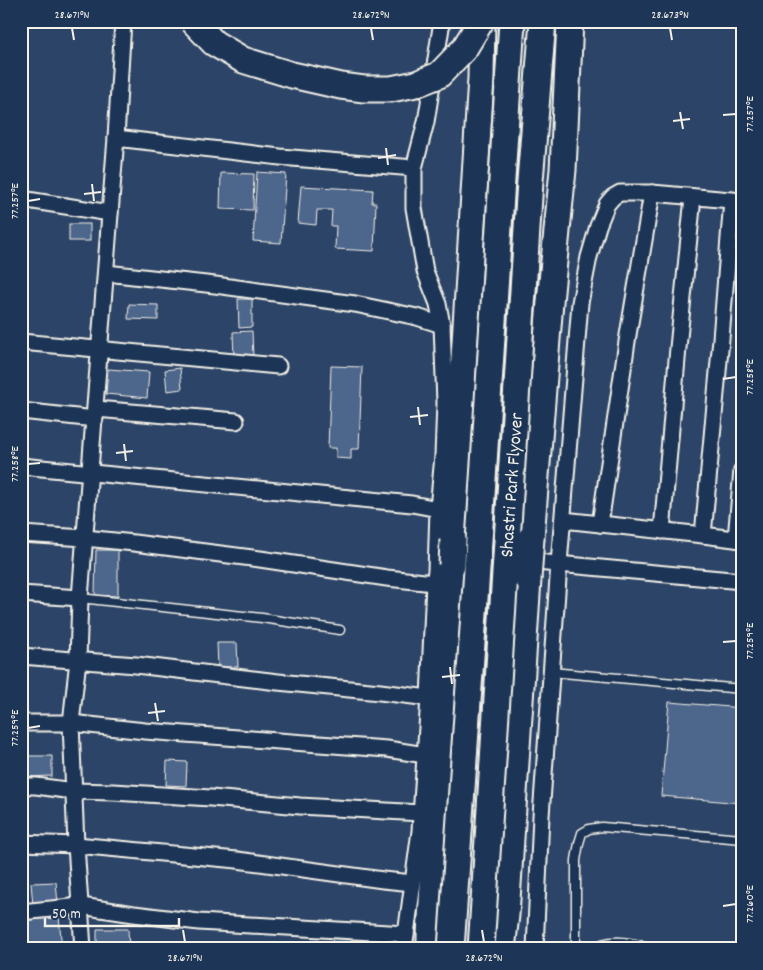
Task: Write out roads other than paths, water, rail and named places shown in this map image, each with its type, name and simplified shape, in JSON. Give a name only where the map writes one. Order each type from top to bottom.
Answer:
[{"type":"highway","points":[[193,21],[214,43],[243,60],[341,86],[364,89],[391,89],[416,84],[439,75],[464,49],[481,21]]},
{"type":"highway","points":[[430,949],[447,553],[480,88],[481,21]]},
{"type":"highway","name":"Shastri Park Flyover","points":[[450,949],[481,511],[512,21]]},
{"type":"highway","name":"Shastri Park Flyover","points":[[481,949],[527,221],[543,21]]},
{"type":"highway","points":[[502,949],[506,915],[531,538],[550,302],[563,170],[570,21]]},
{"type":"street","points":[[83,949],[73,791],[71,723],[78,660],[80,598],[124,21]]},
{"type":"street","points":[[21,912],[80,906],[199,922],[405,942],[421,813],[434,583],[436,571],[447,553],[438,509],[445,403],[442,325],[438,304],[425,271],[414,208],[414,168],[426,122],[442,21]]},
{"type":"street","points":[[116,138],[280,157],[414,168]]},
{"type":"street","points":[[535,949],[541,816],[551,672],[580,303],[589,257],[598,226],[608,204],[620,193],[652,193],[737,200],[721,339],[703,535]]},
{"type":"street","points":[[600,524],[628,335],[652,193]]},
{"type":"street","points":[[662,531],[693,197]]},
{"type":"street","points":[[21,199],[110,213]]},
{"type":"street","points":[[106,274],[215,285],[355,304],[417,317],[442,325]]},
{"type":"street","points":[[21,342],[278,366]]},
{"type":"street","points":[[21,411],[236,421]]},
{"type":"street","points":[[21,466],[412,504],[438,509]]},
{"type":"street","points":[[563,520],[739,540],[742,470]]},
{"type":"street","points":[[21,534],[85,538],[260,559],[434,583]]},
{"type":"street","points":[[447,553],[742,581]]},
{"type":"street","points":[[21,594],[80,598]]},
{"type":"street","points":[[21,656],[136,665],[428,698]]},
{"type":"street","points":[[21,723],[71,723],[145,731],[387,749],[425,755]]},
{"type":"street","points":[[21,786],[421,813]]},
{"type":"street","points":[[21,843],[76,845],[237,860],[383,880],[413,882]]},
{"type":"lane","points":[[80,598],[262,618],[340,630]]},
{"type":"lane","points":[[551,672],[742,689]]},
{"type":"lane","points":[[576,949],[576,860],[582,833],[589,829],[602,827],[742,839]]},
{"type":"lane","points":[[592,949],[599,944],[610,941],[620,941],[659,949]]}]
